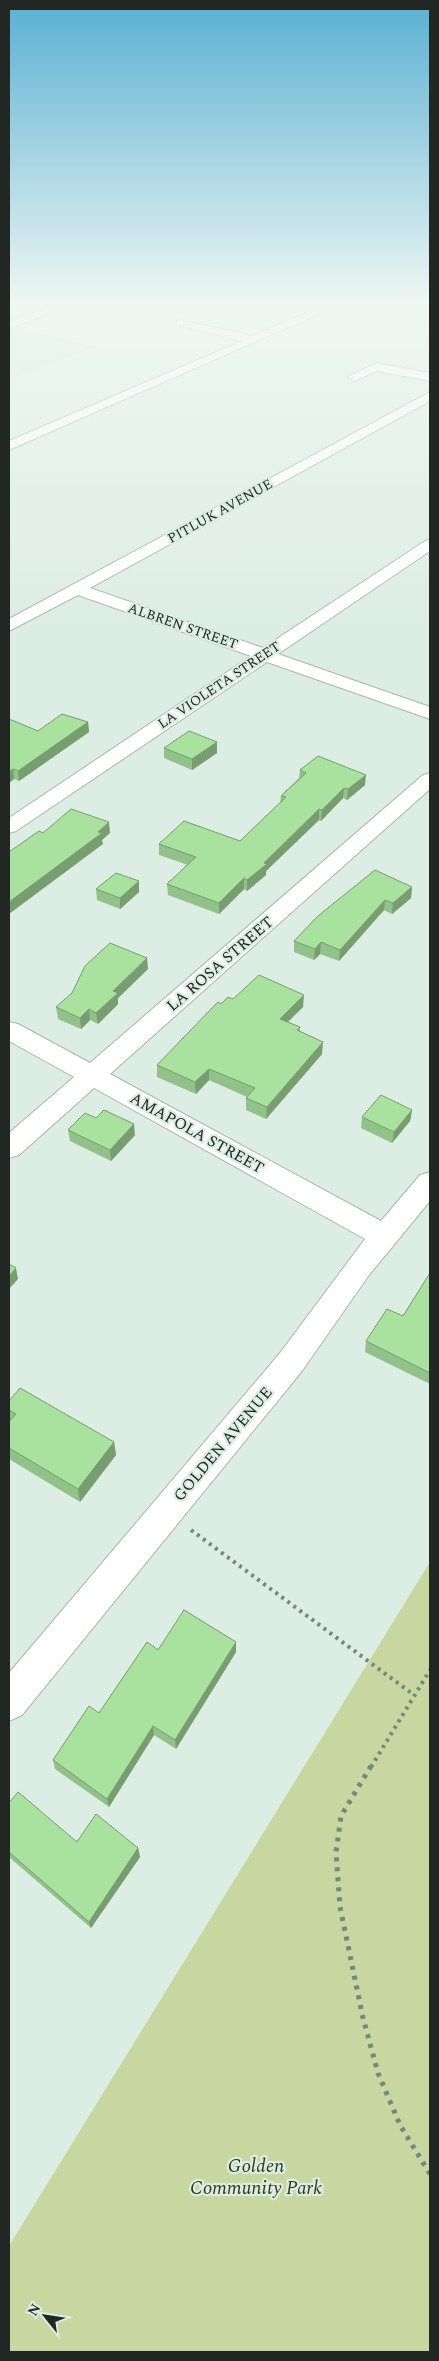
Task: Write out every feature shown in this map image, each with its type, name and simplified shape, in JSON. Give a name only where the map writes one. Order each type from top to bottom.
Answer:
[{"type":"street","points":[[9,446],[87,412]]},
{"type":"street","name":"PITLUK AVENUE","points":[[9,626],[399,412]]},
{"type":"street","name":"LA VIOLETA STREET","points":[[9,827],[430,544]]},
{"type":"street","name":"ALBREN STREET","points":[[76,589],[430,712]]},
{"type":"street","name":"LA ROSA STREET","points":[[9,1148],[430,779]]},
{"type":"street","name":"AMAPOLA STREET","points":[[9,1030],[385,1237]]},
{"type":"street","name":"GOLDEN AVENUE","points":[[9,1702],[291,1362],[359,1268],[430,1182]]},
{"type":"path","points":[[182,1524],[414,1695]]},
{"type":"path","points":[[430,1670],[341,1816],[337,1832],[335,1855],[341,1916],[366,2035],[389,2102],[411,2148],[430,2174]]},
{"type":"green space","name":"Golden Community Park","points":[[430,1562],[430,2352],[9,2352],[9,2246]]},
{"type":"building","points":[[62,714],[88,722],[18,771],[13,769],[9,772],[9,719],[38,731]]},
{"type":"building","points":[[189,731],[217,742],[192,759],[164,748]]},
{"type":"building","points":[[318,756],[366,775],[348,789],[344,788],[322,810],[319,809],[264,863],[267,864],[247,880],[244,878],[219,903],[167,884],[196,857],[159,844],[184,821],[240,841],[286,797],[281,796],[306,773],[300,770]]},
{"type":"building","points":[[71,809],[109,822],[98,832],[102,833],[9,902],[9,852],[39,831],[43,833]]},
{"type":"building","points":[[375,870],[412,887],[393,903],[385,900],[340,950],[321,942],[315,949],[294,941],[318,916]]},
{"type":"building","points":[[116,873],[139,881],[120,898],[96,889]]},
{"type":"building","points":[[110,943],[147,958],[113,991],[118,993],[96,1013],[89,1009],[80,1018],[56,1007],[72,993],[85,966]]},
{"type":"building","points":[[259,975],[304,995],[280,1019],[300,1027],[297,1030],[323,1042],[267,1107],[246,1098],[255,1088],[209,1069],[195,1082],[157,1065],[218,1002],[221,1004],[228,997],[233,999]]},
{"type":"building","points":[[381,1095],[412,1110],[394,1132],[362,1117]]},
{"type":"building","points":[[104,1110],[134,1124],[110,1150],[68,1130],[85,1113],[96,1118]]},
{"type":"building","points":[[9,1264],[16,1268],[9,1276]]},
{"type":"building","points":[[430,1273],[430,1373],[366,1341],[387,1309],[403,1316]]},
{"type":"building","points":[[20,1388],[114,1442],[78,1489],[9,1448],[9,1422],[16,1414],[9,1410],[9,1401]]},
{"type":"building","points":[[184,1610],[236,1642],[175,1740],[153,1726],[107,1799],[53,1760],[89,1706],[99,1713],[147,1642],[158,1650]]},
{"type":"building","points":[[18,1792],[77,1842],[96,1814],[138,1848],[89,1922],[9,1852],[9,1803]]}]
